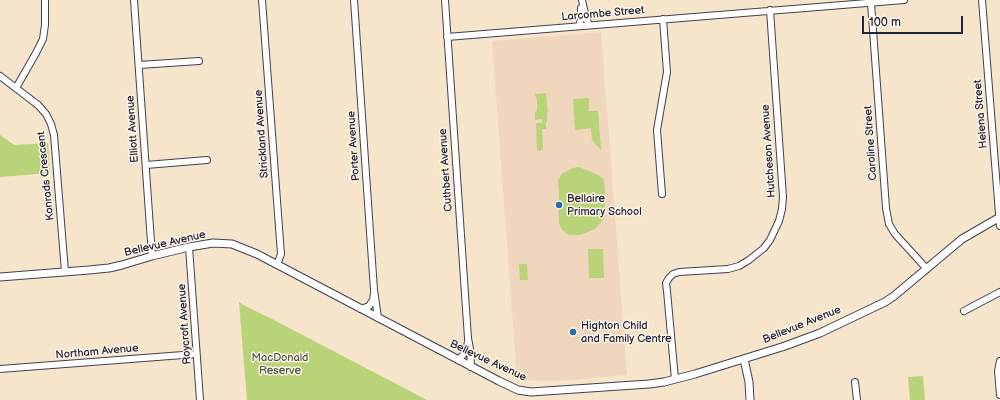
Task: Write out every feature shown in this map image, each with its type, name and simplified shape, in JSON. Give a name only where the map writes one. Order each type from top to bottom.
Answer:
[{"type":"street","points":[[16,88],[43,39],[45,25],[45,0]]},
{"type":"street","name":"Elliott Avenue","points":[[134,0],[152,256]]},
{"type":"street","name":"Strickland Avenue","points":[[262,0],[281,254],[277,265]]},
{"type":"street","name":"Porter Avenue","points":[[354,0],[374,290],[378,318]]},
{"type":"street","name":"Cuthbert Avenue","points":[[445,0],[468,338],[472,367]]},
{"type":"street","points":[[582,0],[589,25]]},
{"type":"street","points":[[579,26],[582,0]]},
{"type":"street","name":"Larcombe Street","points":[[447,37],[904,0]]},
{"type":"street","name":"Helena Street","points":[[982,0],[1000,226]]},
{"type":"street","name":"Caroline Street","points":[[872,3],[886,208],[889,224],[895,234],[926,268]]},
{"type":"street","name":"Hutcheson Avenue","points":[[675,379],[666,283],[669,278],[673,274],[679,272],[728,269],[739,266],[764,248],[780,221],[783,197],[770,10]]},
{"type":"street","points":[[662,194],[657,130],[667,72],[663,19]]},
{"type":"street","points":[[138,65],[199,61]]},
{"type":"street","name":"Konrads Crescent","points":[[0,76],[38,105],[46,114],[51,124],[54,135],[65,272]]},
{"type":"street","points":[[146,165],[207,160]]},
{"type":"street","name":"Bellevue Avenue","points":[[0,277],[109,268],[189,246],[213,243],[232,244],[257,254],[518,390],[531,392],[649,384],[675,379],[785,346],[820,333],[885,302],[962,239],[1000,217]]},
{"type":"street","name":"Roycroft Avenue","points":[[189,246],[200,400]]},
{"type":"street","name":"Porter Avenue","points":[[361,309],[369,306],[373,300],[374,290]]},
{"type":"street","points":[[964,311],[1000,292]]},
{"type":"street","name":"Cuthbert Avenue","points":[[458,360],[467,348],[468,338]]},
{"type":"street","name":"Northam Avenue","points":[[0,370],[196,354]]},
{"type":"street","points":[[744,359],[749,382],[750,400]]},
{"type":"street","points":[[1000,361],[998,371],[1000,395]]},
{"type":"street","points":[[856,382],[857,400]]},
{"type":"shaded area","name":"Bellaire Primary School","points":[[601,32],[627,375],[559,381],[517,379],[492,41]]},
{"type":"green space","points":[[546,93],[548,112],[546,129],[542,129],[543,150],[537,151],[536,123],[542,123],[542,119],[535,120],[537,100],[535,94]]},
{"type":"green space","points":[[589,98],[589,111],[598,111],[601,150],[592,140],[591,128],[575,130],[573,99]]},
{"type":"green space","points":[[0,135],[14,145],[48,143],[50,173],[0,177]]},
{"type":"green space","points":[[579,167],[603,178],[605,187],[605,211],[603,220],[595,229],[580,235],[569,235],[562,230],[559,223],[558,180],[563,173]]},
{"type":"green space","points":[[588,249],[603,249],[604,278],[589,278]]},
{"type":"green space","points":[[519,264],[527,264],[528,280],[520,280]]},
{"type":"green space","name":"MacDonald Reserve","points":[[239,302],[245,306],[427,400],[247,400]]},
{"type":"green space","points":[[923,376],[925,400],[910,400],[908,377]]},
{"type":"place","name":"Bellaire Primary School","points":[[559,205]]},
{"type":"place","name":"Highton Child and Family Centre","points":[[573,332]]}]
